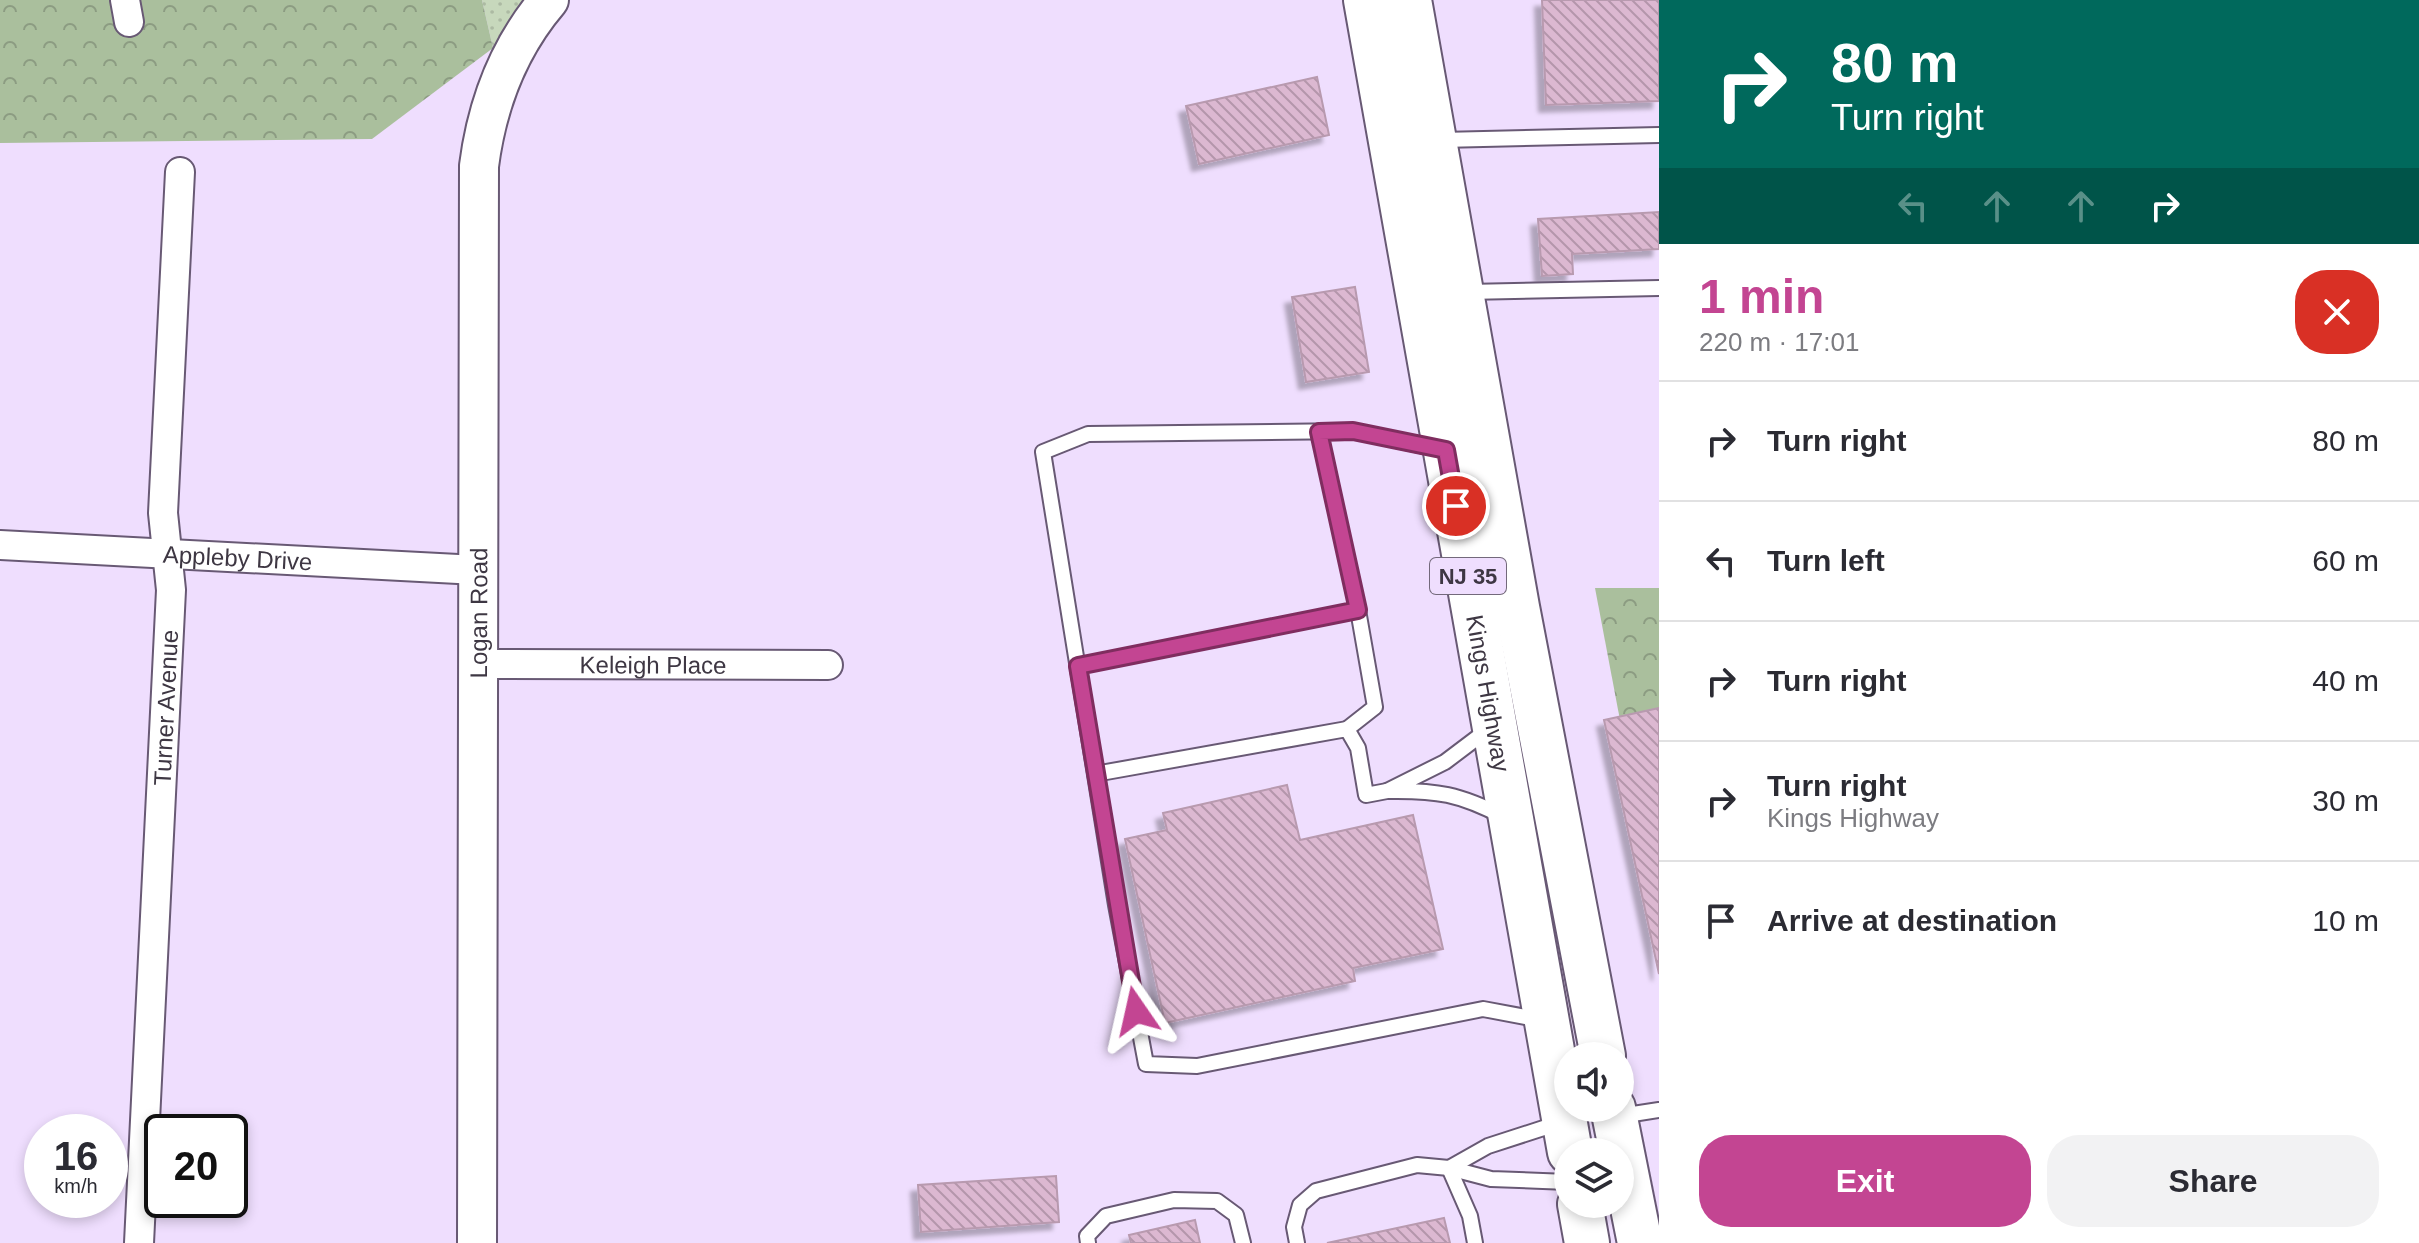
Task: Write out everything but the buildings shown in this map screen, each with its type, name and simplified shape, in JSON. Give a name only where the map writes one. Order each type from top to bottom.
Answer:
[{"type":"main road","name":"Kings Highway","points":[[1366,0],[1568,1137]]},
{"type":"main road","name":"Kings Highway","points":[[1409,0],[1432,141],[1600,1042]]},
{"type":"main road","points":[[1616,1122],[1640,1243]]},
{"type":"main road","points":[[1583,1218],[1587,1243]]},
{"type":"street","name":"Logan Road","points":[[477,1243],[477,570],[482,144],[491,105],[509,57],[549,0]]},
{"type":"street","name":"Turner Avenue","points":[[139,1243],[171,590],[163,513],[180,172]]},
{"type":"street","name":"Appleby Drive","points":[[0,545],[477,570]]},
{"type":"street","name":"Keleigh Place","points":[[477,664],[828,665]]},
{"type":"lane","points":[[1432,141],[1659,135]]},
{"type":"lane","points":[[1460,292],[1659,288]]},
{"type":"lane","points":[[1446,450],[1353,431],[1088,434],[1043,452],[1146,1064],[1197,1066],[1483,1009],[1547,1021]]},
{"type":"lane","points":[[1095,774],[1347,729],[1375,707],[1358,610],[1319,432]]},
{"type":"lane","points":[[1078,666],[1358,610]]},
{"type":"lane","points":[[1387,791],[1445,762],[1494,725]]},
{"type":"lane","points":[[1347,729],[1358,748],[1366,795],[1387,791],[1435,790],[1468,798],[1511,821]]},
{"type":"lane","points":[[1634,1111],[1659,1110]]},
{"type":"lane","points":[[1449,1168],[1488,1146],[1568,1137]]},
{"type":"lane","points":[[1297,1243],[1294,1227],[1300,1205],[1316,1191],[1417,1165],[1449,1168],[1491,1179],[1554,1181]]},
{"type":"lane","points":[[1449,1168],[1470,1216],[1475,1243]]},
{"type":"lane","points":[[1088,1243],[1087,1236],[1106,1216],[1174,1200],[1217,1201],[1236,1215],[1243,1243]]},
{"type":"green space","points":[[0,0],[482,0],[493,48],[372,139],[0,143]]},
{"type":"green space","points":[[482,0],[532,0],[493,48]]},
{"type":"green space","points":[[1595,588],[1659,588],[1659,926]]},
{"type":"route","points":[[1136,1011],[1078,666],[1358,610],[1319,432],[1353,431],[1446,450],[1456,506]]}]
